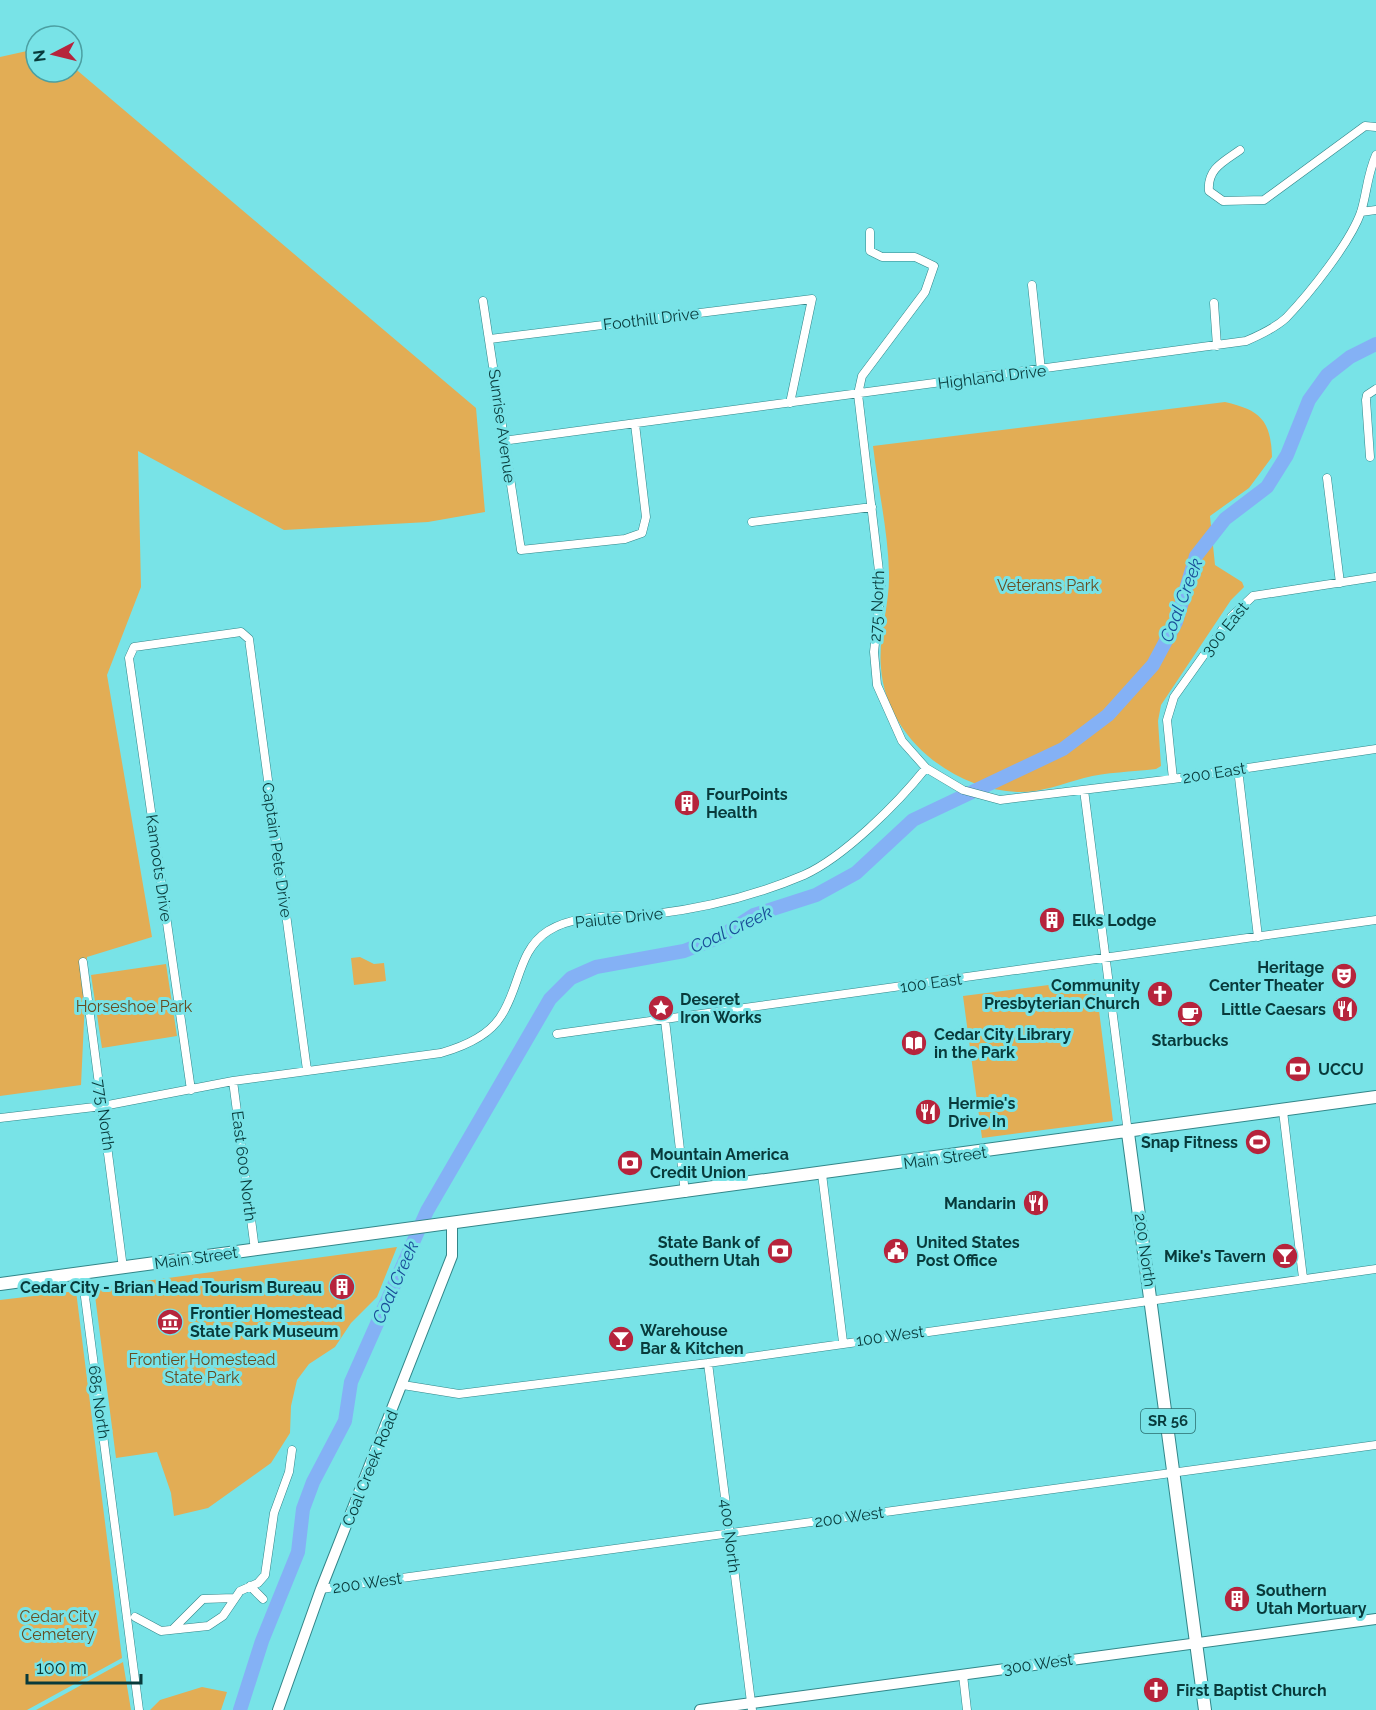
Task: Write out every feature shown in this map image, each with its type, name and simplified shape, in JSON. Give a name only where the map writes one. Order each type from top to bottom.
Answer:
[{"type":"main road","name":"Main Street","points":[[0,1284],[1376,1098]]},
{"type":"main road","name":"200 North","points":[[1128,1133],[1152,1299],[1205,1710]]},
{"type":"street","points":[[1240,150],[1215,168],[1208,179],[1209,191],[1223,201],[1264,200],[1365,126],[1376,127]]},
{"type":"street","name":"Highland Drive","points":[[503,441],[1246,341],[1264,333],[1285,318],[1344,246],[1361,212],[1367,174],[1376,154]]},
{"type":"street","points":[[1361,212],[1376,210]]},
{"type":"street","points":[[858,394],[862,376],[925,292],[934,266],[915,256],[882,257],[870,251],[870,232]]},
{"type":"street","points":[[1032,285],[1041,370]]},
{"type":"street","name":"Foothill Drive","points":[[490,339],[812,299],[790,403]]},
{"type":"street","name":"Sunrise Avenue","points":[[483,301],[521,550],[626,539],[642,533],[646,517],[635,424]]},
{"type":"street","points":[[1214,303],[1216,346]]},
{"type":"street","points":[[1370,457],[1366,400],[1367,395],[1376,389]]},
{"type":"street","name":"275 North","points":[[858,394],[881,588],[874,652],[877,685],[902,741],[926,768],[963,790],[1000,800]]},
{"type":"street","points":[[1327,478],[1340,583]]},
{"type":"street","points":[[752,522],[872,507]]},
{"type":"street","name":"300 East","points":[[1173,779],[1167,720],[1174,697],[1231,617],[1253,596],[1376,577]]},
{"type":"street","name":"Captain Pete Drive","points":[[134,646],[241,632],[249,639],[307,1070]]},
{"type":"street","name":"Kamoots Drive","points":[[134,646],[129,658],[191,1089]]},
{"type":"street","name":"200 East","points":[[1000,800],[1173,779],[1376,749]]},
{"type":"street","name":"Paiute Drive","points":[[0,1118],[103,1106],[233,1081],[441,1053],[456,1048],[482,1036],[501,1017],[515,987],[529,946],[549,930],[578,920],[696,909],[805,874],[846,847],[898,803],[926,768]]},
{"type":"street","points":[[1238,769],[1258,937]]},
{"type":"street","name":"200 North","points":[[1084,790],[1128,1133]]},
{"type":"street","name":"100 East","points":[[557,1034],[1376,921]]},
{"type":"street","name":"775 North","points":[[83,962],[123,1268]]},
{"type":"street","points":[[665,1020],[685,1193]]},
{"type":"street","name":"East 600 North","points":[[233,1081],[255,1250]]},
{"type":"street","points":[[1283,1111],[1303,1278]]},
{"type":"street","points":[[822,1174],[843,1342]]},
{"type":"street","name":"Coal Creek Road","points":[[278,1710],[321,1589],[452,1256],[452,1224]]},
{"type":"street","name":"100 West","points":[[403,1385],[459,1394],[708,1363],[843,1342],[1376,1269]]},
{"type":"street","name":"685 North","points":[[82,1274],[139,1710]]},
{"type":"street","name":"400 North","points":[[708,1363],[751,1707]]},
{"type":"street","name":"200 West","points":[[321,1589],[1376,1445]]},
{"type":"street","points":[[173,1629],[203,1599],[226,1601],[234,1598],[265,1575],[274,1513],[289,1472],[292,1450]]},
{"type":"street","points":[[254,1584],[269,1585]]},
{"type":"street","points":[[254,1584],[263,1599]]},
{"type":"street","points":[[135,1617],[161,1631],[208,1626],[223,1616],[234,1598]]},
{"type":"street","name":"300 West","points":[[700,1710],[751,1707],[963,1675],[1376,1619]]},
{"type":"street","points":[[963,1675],[967,1710]]},
{"type":"green space","points":[[24,52],[24,84],[84,84],[84,76],[476,408],[485,512],[428,522],[284,530],[138,451],[141,587],[107,675],[152,937],[87,957],[81,1085],[0,1096],[0,57]]},
{"type":"green space","name":"Veterans Park","points":[[1225,402],[1247,409],[1261,419],[1269,434],[1272,457],[1249,488],[1210,516],[1215,565],[1242,582],[1244,587],[1231,600],[1161,705],[1158,721],[1161,766],[1156,769],[1092,776],[1043,790],[1017,792],[992,789],[969,781],[946,769],[926,754],[895,716],[886,693],[881,668],[881,644],[889,573],[885,525],[873,446]]},
{"type":"green space","points":[[360,957],[374,964],[384,963],[386,981],[354,985],[351,958]]},
{"type":"green space","name":"Horseshoe Park","points":[[166,964],[177,1036],[102,1048],[91,975]]},
{"type":"green space","points":[[1095,979],[1113,1121],[982,1138],[963,996]]},
{"type":"green space","name":"Frontier Homestead State Park","points":[[397,1247],[377,1297],[351,1323],[335,1347],[309,1364],[297,1380],[291,1406],[290,1433],[271,1463],[208,1508],[174,1516],[171,1493],[157,1452],[116,1458],[94,1288]]},
{"type":"green space","name":"Cedar City Cemetery","points":[[76,1291],[122,1658],[27,1710],[0,1710],[0,1300]]},
{"type":"green space","points":[[123,1662],[131,1710],[36,1710]]},
{"type":"green space","points":[[202,1687],[227,1692],[221,1710],[150,1710],[160,1700]]},
{"type":"waterway","name":"Coal Creek","points":[[240,1710],[262,1641],[298,1552],[303,1509],[313,1482],[345,1421],[351,1382],[427,1211],[550,999],[571,978],[596,967],[684,951],[720,937],[754,915],[816,895],[856,873],[913,820],[1063,749],[1108,715],[1153,665],[1176,622],[1196,556],[1225,519],[1267,487],[1287,455],[1309,400],[1327,375],[1350,357],[1376,344]]},
{"type":"place","name":"FourPoints Health","points":[[687,803]]},
{"type":"place","name":"Elks Lodge","points":[[1052,920]]},
{"type":"place","name":"Heritage Center Theater","points":[[1344,976]]},
{"type":"place","name":"Community Presbyterian Church","points":[[1160,994]]},
{"type":"place","name":"Deseret Iron Works","points":[[661,1008]]},
{"type":"place","name":"Little Caesars","points":[[1345,1009]]},
{"type":"place","name":"Starbucks","points":[[1190,1014]]},
{"type":"place","name":"Cedar City Library in the Park","points":[[914,1043]]},
{"type":"place","name":"UCCU","points":[[1298,1069]]},
{"type":"place","name":"Hermie's Drive In","points":[[928,1112]]},
{"type":"place","name":"Snap Fitness","points":[[1258,1142]]},
{"type":"place","name":"Mountain America Credit Union","points":[[630,1163]]},
{"type":"place","name":"Mandarin","points":[[1036,1203]]},
{"type":"place","name":"State Bank of Southern Utah","points":[[780,1251]]},
{"type":"place","name":"United States Post Office","points":[[896,1251]]},
{"type":"place","name":"Mike's Tavern","points":[[1285,1256]]},
{"type":"place","name":"Cedar City - Brian Head Tourism Bureau","points":[[342,1287]]},
{"type":"place","name":"Frontier Homestead State Park Museum","points":[[170,1322]]},
{"type":"place","name":"Warehouse Bar & Kitchen","points":[[621,1339]]},
{"type":"place","name":"Southern Utah Mortuary","points":[[1237,1599]]},
{"type":"place","name":"First Baptist Church","points":[[1156,1690]]}]
